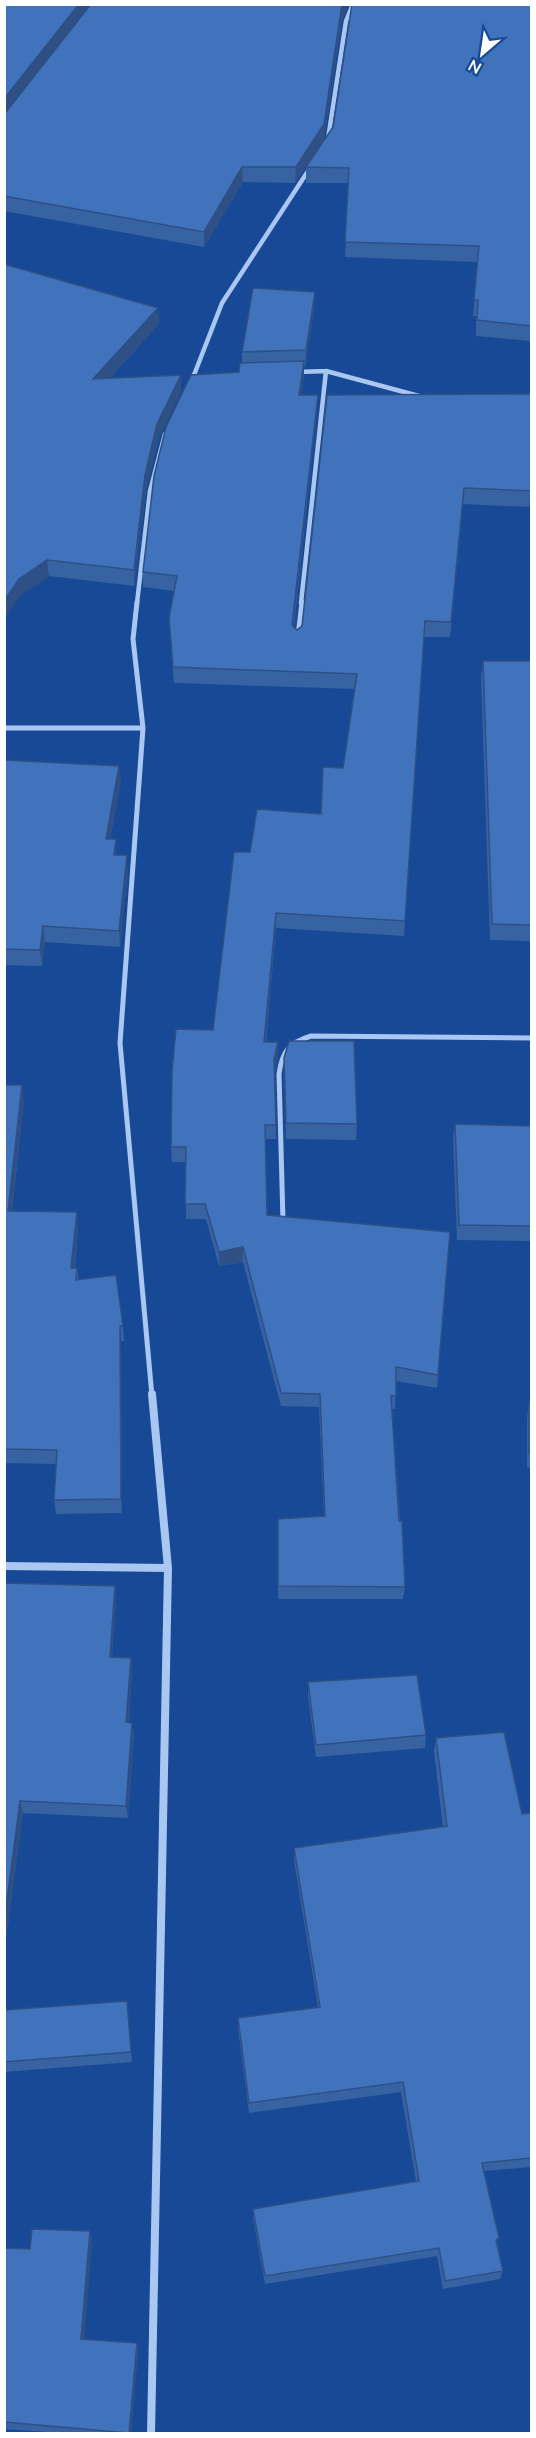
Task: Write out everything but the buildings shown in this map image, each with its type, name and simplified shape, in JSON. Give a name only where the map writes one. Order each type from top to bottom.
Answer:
[{"type":"street","points":[[328,141],[346,21],[353,4]]},
{"type":"street","points":[[190,384],[222,303],[316,160]]},
{"type":"street","points":[[297,641],[326,371]]},
{"type":"street","points":[[290,372],[326,371],[417,396],[429,396]]},
{"type":"street","points":[[194,375],[206,375]]},
{"type":"street","points":[[151,2433],[168,1568],[120,1043],[143,728],[134,639],[150,491],[166,432]]},
{"type":"street","points":[[4,728],[143,728]]},
{"type":"street","points":[[284,1221],[279,1074],[281,1054],[289,1043],[311,1036],[531,1038]]},
{"type":"street","points":[[4,1566],[168,1568]]}]
